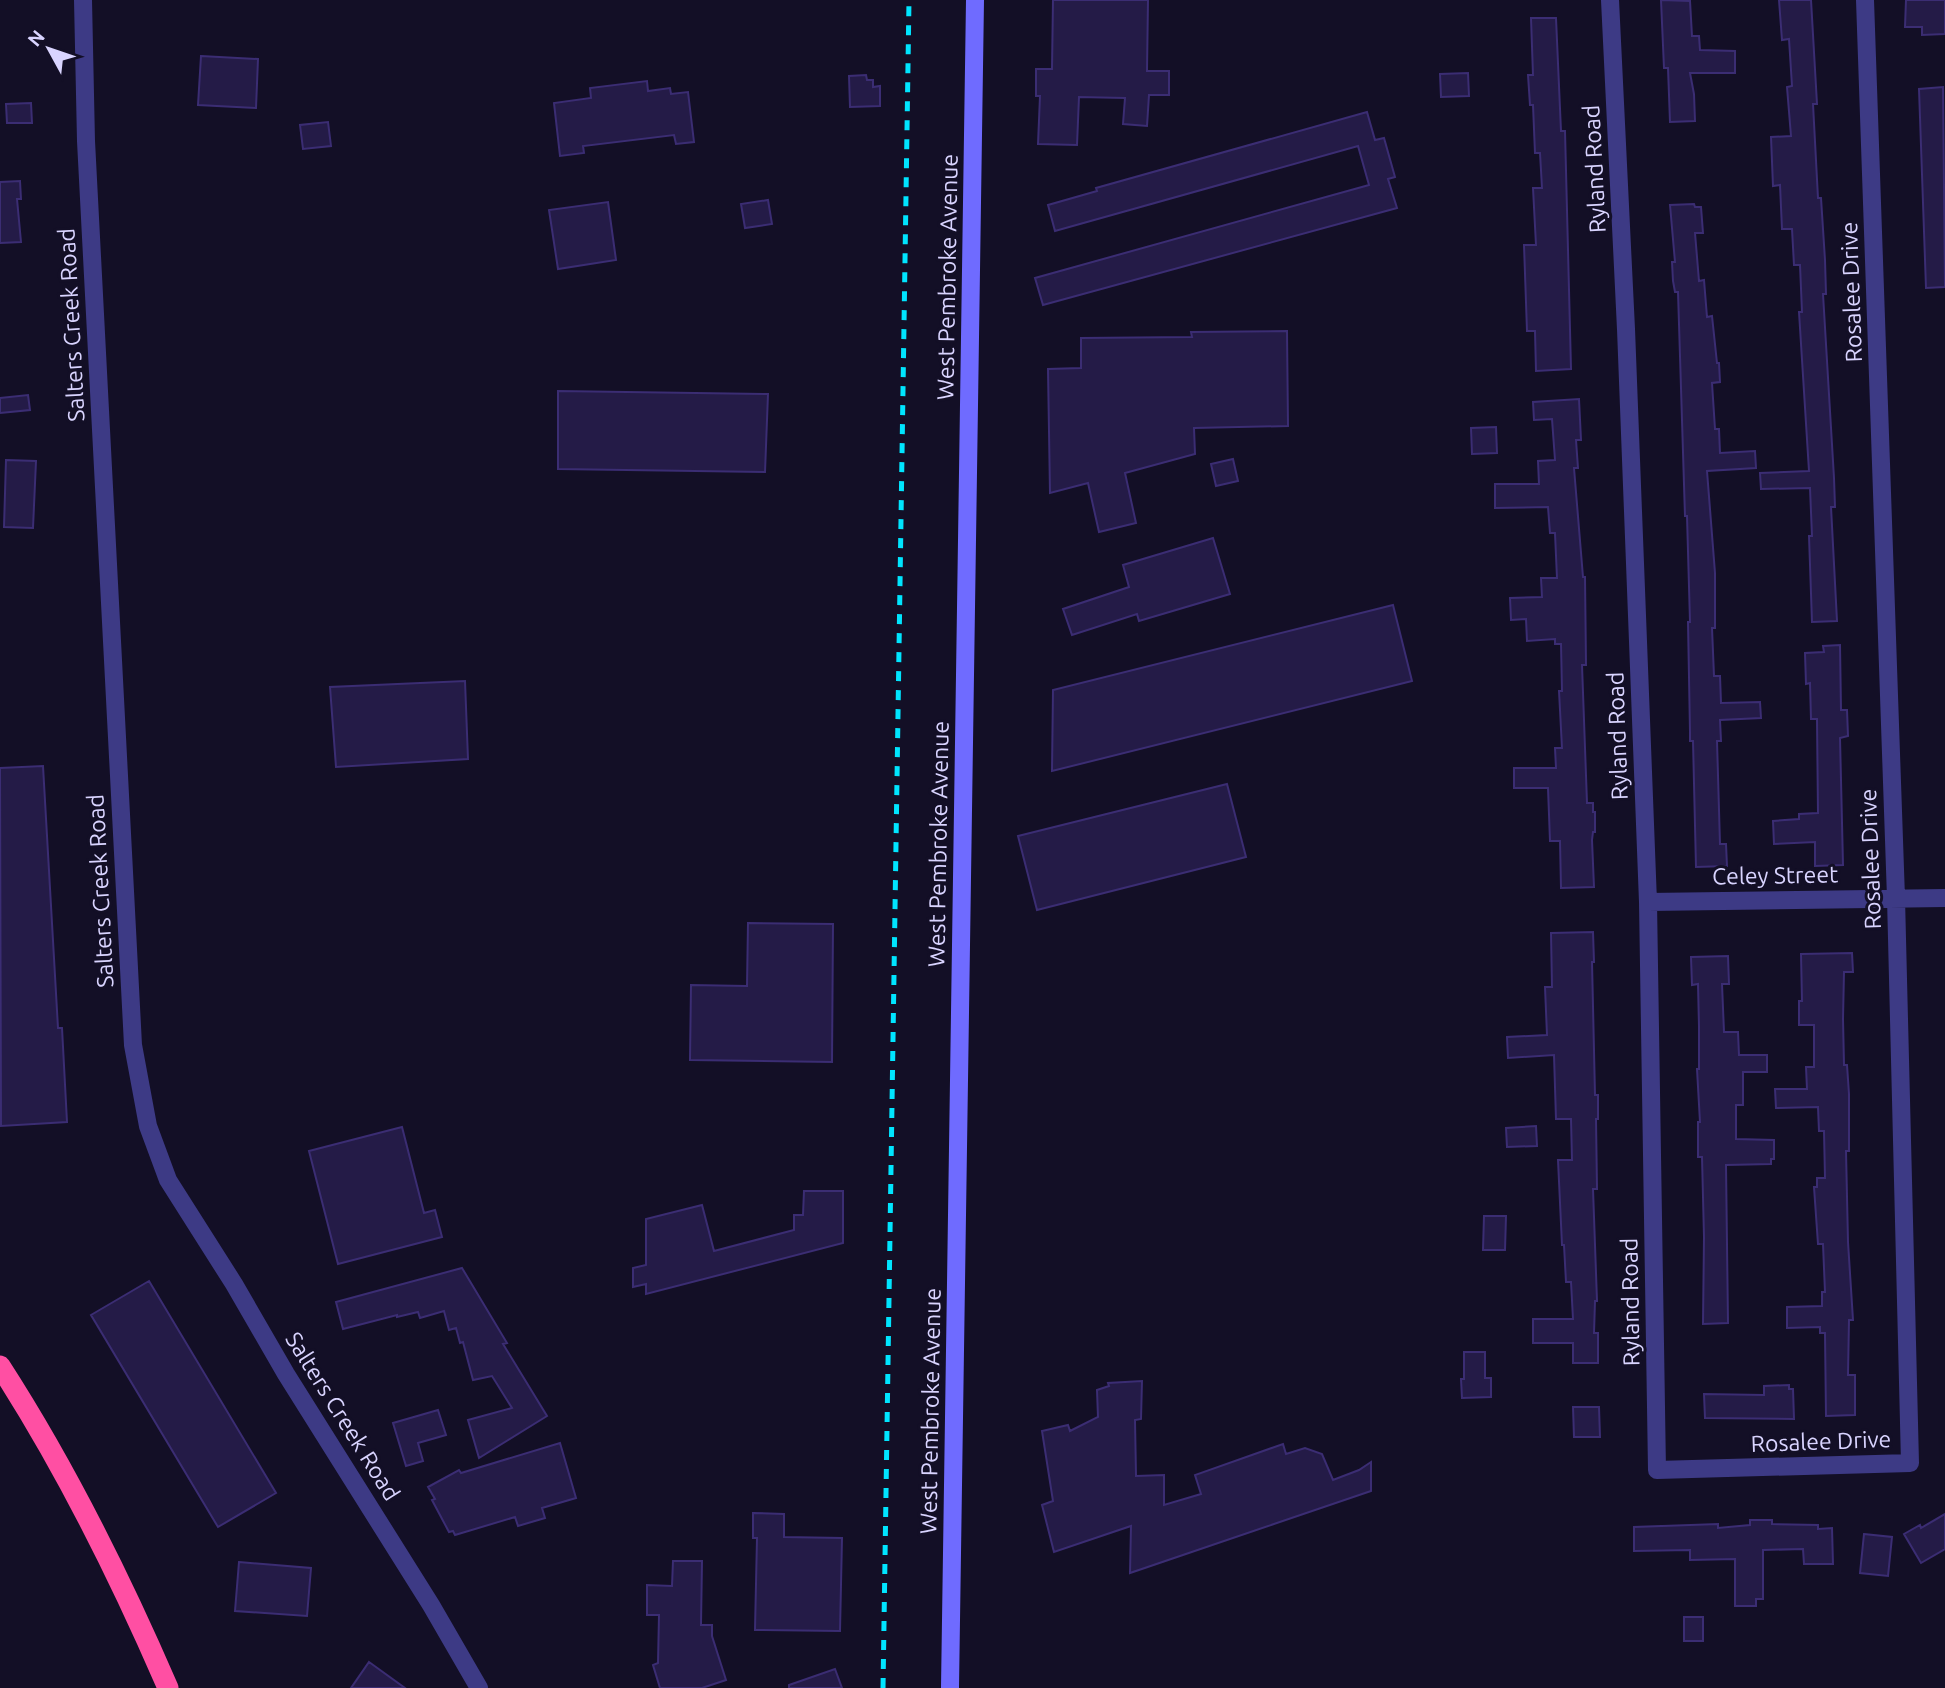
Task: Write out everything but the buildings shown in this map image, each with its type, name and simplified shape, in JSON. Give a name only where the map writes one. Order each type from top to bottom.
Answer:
[{"type":"highway","points":[[0,1366],[36,1422],[93,1528],[168,1688]]},
{"type":"main road","name":"West Pembroke Avenue","points":[[950,1688],[975,0]]},
{"type":"street","name":"Salters Creek Road","points":[[83,0],[86,141],[133,1045],[148,1126],[168,1180],[479,1688]]},
{"type":"street","name":"Ryland Road","points":[[1610,0],[1626,329],[1648,902],[1657,1470]]},
{"type":"street","name":"Rosalee Drive","points":[[1657,1470],[1910,1463],[1896,898],[1865,0]]},
{"type":"street","name":"Celey Street","points":[[1648,902],[1945,898]]},
{"type":"railway","points":[[883,1688],[909,0]]}]
